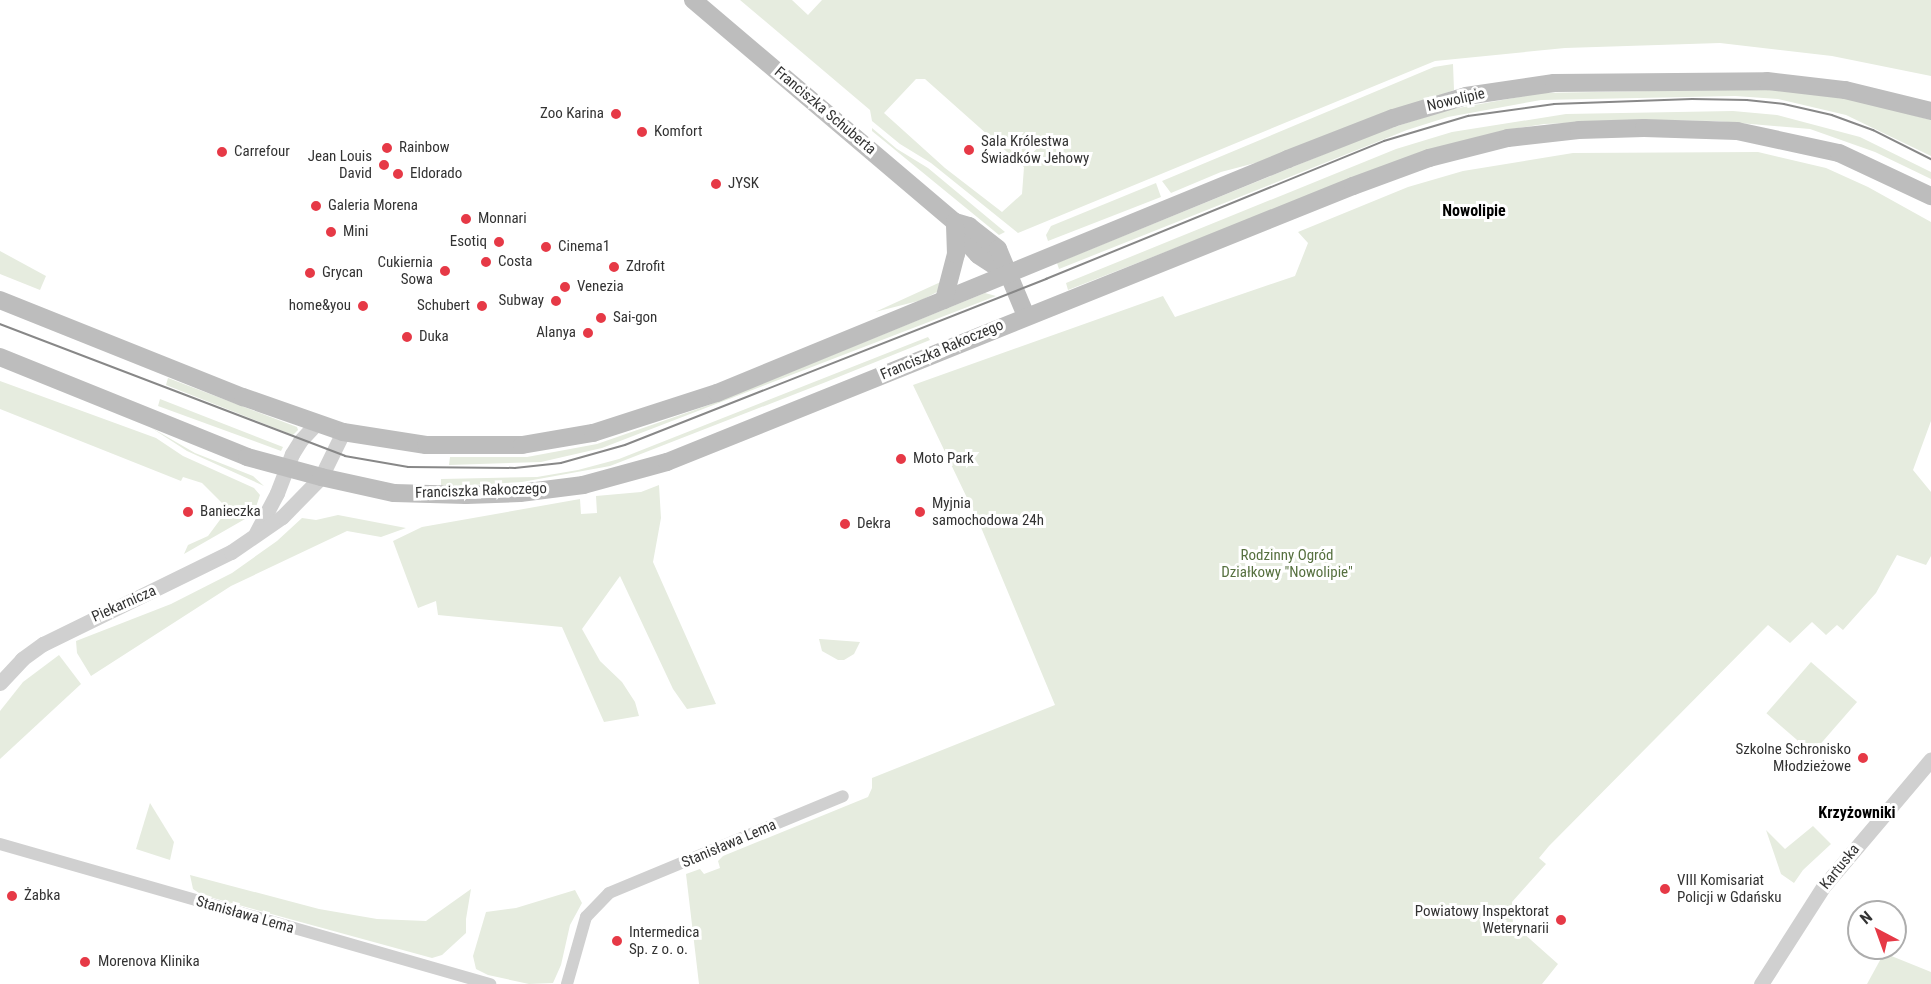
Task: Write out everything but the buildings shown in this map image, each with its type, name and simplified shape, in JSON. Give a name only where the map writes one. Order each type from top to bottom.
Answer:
[{"type":"main road","name":"Franciszka Schuberta","points":[[693,0],[955,222],[963,237],[978,255],[1009,275]]},
{"type":"main road","name":"Nowolipie","points":[[1009,275],[1298,155],[1393,118],[1466,96],[1554,83],[1767,81],[1845,90],[1931,111]]},
{"type":"main road","points":[[0,300],[172,369],[343,432],[398,443],[462,447],[522,445],[593,433],[717,393],[1009,275],[1026,316],[1353,186],[1430,158],[1508,138],[1579,130],[1644,128],[1737,131],[1839,153],[1931,196]]},
{"type":"main road","points":[[944,300],[956,254],[955,222]]},
{"type":"main road","name":"Franciszka Rakoczego","points":[[0,357],[247,457],[285,468],[370,489],[439,495],[520,493],[605,480],[667,462],[1026,316]]},
{"type":"street","name":"Piekarnicza","points":[[255,536],[278,493],[285,468],[300,441],[317,423]]},
{"type":"street","name":"Piekarnicza","points":[[0,683],[22,660],[43,644],[106,612],[186,576],[231,552],[255,536],[299,502],[321,477],[335,453],[343,432]]},
{"type":"street","name":"Kartuska","points":[[1761,984],[1823,887],[1931,759]]},
{"type":"street","name":"Stanisława Lema","points":[[567,984],[586,917],[609,893],[843,796]]},
{"type":"street","name":"Stanisława Lema","points":[[0,844],[490,984]]},
{"type":"green space","points":[[740,0],[792,0],[808,15],[822,0],[1931,0],[1931,76],[1832,56],[1720,43],[1565,48],[1435,61],[1018,233],[931,163],[900,144],[872,121],[870,110]],"holes":[[[916,79],[925,79],[1024,167],[1022,194],[1002,212],[945,168],[884,113]]]},
{"type":"green space","points":[[1453,64],[1454,90],[1259,162],[1221,172],[1171,193],[1162,181],[1434,67]]},
{"type":"green space","points":[[1760,89],[1844,97],[1931,120],[1931,156],[1846,115],[1778,99],[1735,96],[1541,100],[1448,117],[1407,130],[1059,269],[1057,263],[1376,133],[1447,110],[1541,93]]},
{"type":"green space","points":[[1733,111],[1777,115],[1860,137],[1931,172],[1931,179],[1875,152],[1810,129],[1716,121],[1643,120],[1544,124],[1506,130],[1427,150],[1068,290],[1066,283],[1396,149],[1452,132],[1566,114]]},
{"type":"green space","points":[[872,128],[897,149],[928,168],[1005,232],[999,235],[872,131]]},
{"type":"green space","name":"Rodzinny Ogród Działkowy \"Nowolipie\"","points":[[1758,152],[1826,168],[1868,187],[1931,222],[1931,421],[1913,470],[1931,492],[1931,556],[1926,565],[1897,555],[1876,593],[1843,630],[1837,625],[1826,635],[1812,622],[1790,643],[1768,625],[1549,846],[1539,858],[1546,864],[1512,902],[1513,924],[1558,964],[1542,984],[699,984],[686,874],[700,869],[704,874],[720,868],[718,861],[723,856],[868,797],[872,788],[872,778],[1055,705],[980,525],[913,385],[1163,296],[1175,317],[1295,276],[1308,243],[1298,232],[1408,187],[1463,171],[1573,153]]},
{"type":"green space","points":[[1156,183],[1161,197],[1048,241],[1046,235],[1051,226]]},
{"type":"green space","points":[[0,251],[46,276],[40,290],[0,274]]},
{"type":"green space","points":[[945,280],[937,292],[922,300],[875,312]]},
{"type":"green space","points":[[985,293],[996,296],[602,448],[541,462],[449,465],[450,457],[527,457],[597,444],[709,405]]},
{"type":"green space","points":[[928,337],[930,340],[610,466],[522,482],[441,487],[441,479],[537,477],[578,470],[619,459]]},
{"type":"green space","points":[[168,378],[297,427],[298,430],[293,435],[166,385]]},
{"type":"green space","points":[[0,381],[156,438],[183,456],[254,488],[260,495],[256,507],[245,519],[184,554],[188,545],[208,536],[228,509],[202,483],[183,477],[181,481],[0,409]]},
{"type":"green space","points":[[160,399],[283,447],[281,451],[158,406]]},
{"type":"green space","points":[[150,427],[195,453],[253,476],[264,486],[187,451]]},
{"type":"green space","points":[[659,485],[661,518],[653,562],[716,704],[687,709],[673,689],[620,576],[582,629],[600,661],[622,682],[635,702],[639,716],[604,722],[562,627],[438,615],[436,601],[418,608],[393,541],[422,527],[580,499],[581,514],[597,513],[596,496],[641,492]]},
{"type":"green space","points":[[338,515],[406,528],[381,537],[347,531],[231,586],[91,676],[77,653],[76,641],[171,604],[232,573],[277,541],[302,518],[316,520]]},
{"type":"green space","points":[[819,639],[860,642],[854,654],[844,660],[838,660],[822,651]]},
{"type":"green space","points":[[59,655],[81,684],[0,759],[0,711],[23,682]]},
{"type":"green space","points":[[1811,662],[1857,702],[1812,753],[1766,713]]},
{"type":"green space","points":[[150,803],[174,842],[170,860],[136,849]]},
{"type":"green space","points":[[1813,826],[1831,844],[1803,870],[1794,883],[1781,874],[1766,830],[1785,849]]},
{"type":"green space","points":[[190,875],[319,909],[377,919],[426,921],[471,889],[466,933],[442,955],[432,958],[202,895],[193,889]]},
{"type":"green space","points":[[575,890],[582,903],[570,925],[561,965],[553,983],[529,984],[488,975],[476,969],[473,956],[486,912],[516,908]]},
{"type":"green space","points":[[1880,960],[1901,960],[1931,972],[1931,984],[1867,984]]},
{"type":"tram line","points":[[0,324],[345,456],[408,467],[515,468],[561,463],[625,445],[1046,279],[1384,141],[1468,116],[1554,104],[1692,99],[1747,100],[1784,104],[1832,115],[1873,130],[1931,159]]},
{"type":"place","name":"Zoo Karina","points":[[616,114]]},
{"type":"place","name":"Komfort","points":[[642,132]]},
{"type":"place","name":"Rainbow","points":[[387,148]]},
{"type":"place","name":"Sala Królestwa Świadków Jehowy","points":[[969,150]]},
{"type":"place","name":"Carrefour","points":[[222,152]]},
{"type":"place","name":"Jean Louis David","points":[[384,165]]},
{"type":"place","name":"Eldorado","points":[[398,174]]},
{"type":"place","name":"JYSK","points":[[716,184]]},
{"type":"place","name":"Galeria Morena","points":[[316,206]]},
{"type":"place","name":"Monnari","points":[[466,219]]},
{"type":"place","name":"Mini","points":[[331,232]]},
{"type":"place","name":"Esotiq","points":[[499,242]]},
{"type":"place","name":"Cinema1","points":[[546,247]]},
{"type":"place","name":"Costa","points":[[486,262]]},
{"type":"place","name":"Zdrofit","points":[[614,267]]},
{"type":"place","name":"Cukiernia Sowa","points":[[445,271]]},
{"type":"place","name":"Grycan","points":[[310,273]]},
{"type":"place","name":"Venezia","points":[[565,287]]},
{"type":"place","name":"Subway","points":[[556,301]]},
{"type":"place","name":"home&you","points":[[363,306]]},
{"type":"place","name":"Schubert","points":[[482,306]]},
{"type":"place","name":"Sai-gon","points":[[601,318]]},
{"type":"place","name":"Alanya","points":[[588,333]]},
{"type":"place","name":"Duka","points":[[407,337]]},
{"type":"place","name":"Moto Park","points":[[901,459]]},
{"type":"place","name":"Banieczka","points":[[188,512]]},
{"type":"place","name":"Myjnia samochodowa 24h","points":[[920,512]]},
{"type":"place","name":"Dekra","points":[[845,524]]},
{"type":"place","name":"Szkolne Schronisko Młodzieżowe","points":[[1863,758]]},
{"type":"place","name":"VIII Komisariat Policji w Gdańsku","points":[[1665,889]]},
{"type":"place","name":"Żabka","points":[[12,896]]},
{"type":"place","name":"Powiatowy Inspektorat Weterynarii","points":[[1561,920]]},
{"type":"place","name":"Intermedica Sp. z o. o.","points":[[617,941]]},
{"type":"place","name":"Morenova Klinika","points":[[85,962]]},
{"type":"district","name":"Nowolipie","points":[[1474,211]]},
{"type":"district","name":"Krzyżowniki","points":[[1857,813]]}]
